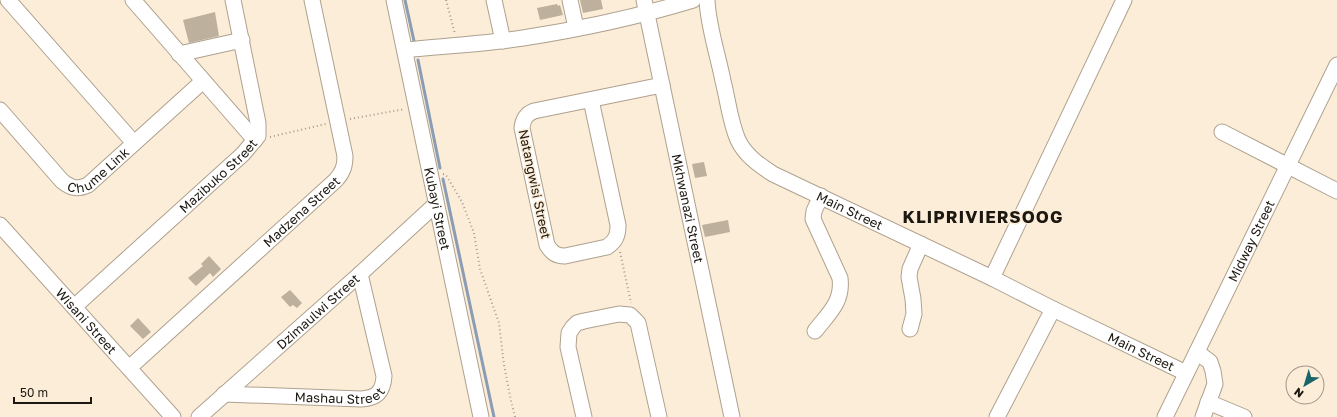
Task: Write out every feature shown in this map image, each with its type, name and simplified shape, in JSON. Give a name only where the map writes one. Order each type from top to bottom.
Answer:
[{"type":"street","points":[[8,0],[134,144]]},
{"type":"street","points":[[133,0],[255,140]]},
{"type":"street","points":[[148,0],[152,22]]},
{"type":"street","name":"Mazibuko Street","points":[[74,307],[242,154],[258,136],[258,123],[233,0]]},
{"type":"street","name":"Madzena Street","points":[[129,368],[336,180],[342,172],[345,164],[345,156],[312,0]]},
{"type":"street","name":"Kubayi Street","points":[[394,0],[481,417]]},
{"type":"street","points":[[494,0],[503,41]]},
{"type":"street","points":[[570,0],[576,28]]},
{"type":"street","points":[[405,50],[503,41],[576,28],[645,7],[693,0]]},
{"type":"street","name":"Main Street","points":[[707,0],[711,27],[733,124],[739,140],[748,154],[758,164],[773,174],[992,278],[1186,373]]},
{"type":"street","points":[[992,278],[1124,0]]},
{"type":"street","name":"Mkhwanazi Street","points":[[645,7],[732,417]]},
{"type":"street","points":[[179,54],[242,40]]},
{"type":"street","name":"Midway Street","points":[[1164,417],[1337,65]]},
{"type":"street","name":"Chume Link","points":[[0,110],[62,181],[73,188],[83,188],[203,81]]},
{"type":"street","name":"Natangwisi Street","points":[[614,241],[607,247],[565,256],[554,254],[550,250],[547,245],[522,128],[524,119],[534,111],[662,85]]},
{"type":"street","points":[[591,100],[618,224],[618,233],[614,241]]},
{"type":"street","points":[[1222,132],[1337,191]]},
{"type":"street","points":[[815,331],[838,302],[841,286],[840,278],[813,219],[814,211],[821,196]]},
{"type":"street","name":"Dzimaulwi Street","points":[[199,417],[360,274],[436,204]]},
{"type":"street","name":"Wisani Street","points":[[0,225],[173,417]]},
{"type":"street","points":[[910,329],[914,314],[909,278],[910,269],[921,244]]},
{"type":"street","name":"Mashau Street","points":[[224,394],[362,399],[376,396],[382,390],[384,376],[360,274]]},
{"type":"street","points":[[997,417],[1053,309]]},
{"type":"street","points":[[584,417],[568,347],[569,333],[577,323],[619,314],[630,315],[638,323],[640,328],[659,417]]},
{"type":"street","points":[[1197,352],[1210,362],[1215,384],[1203,417]]},
{"type":"street","points":[[1208,402],[1227,413],[1244,417]]},
{"type":"path","points":[[446,0],[458,45]]},
{"type":"path","points":[[429,168],[446,175],[462,202],[474,233],[480,269],[499,323],[504,365],[515,417]]},
{"type":"path","points":[[614,241],[620,248],[632,307],[630,315]]},
{"type":"building","points":[[580,0],[601,0],[603,9],[583,13]]},
{"type":"building","points":[[557,4],[558,6],[560,5],[563,15],[540,20],[537,8]]},
{"type":"building","points":[[215,12],[219,36],[189,43],[183,20]]},
{"type":"building","points":[[704,162],[707,176],[695,178],[692,164]]},
{"type":"building","points":[[728,220],[730,232],[705,237],[702,225]]},
{"type":"building","points":[[209,256],[221,269],[213,277],[210,273],[196,286],[188,278],[203,266],[201,264]]},
{"type":"building","points":[[290,290],[302,303],[297,308],[293,305],[290,307],[281,297]]},
{"type":"building","points":[[138,318],[151,332],[143,339],[130,326]]},
{"type":"waterway","points":[[405,0],[414,41]]},
{"type":"waterway","points":[[418,60],[440,168]]},
{"type":"waterway","points":[[443,179],[494,417]]},
{"type":"district","name":"KLIPRIVIERSOOG","points":[[983,216]]}]
